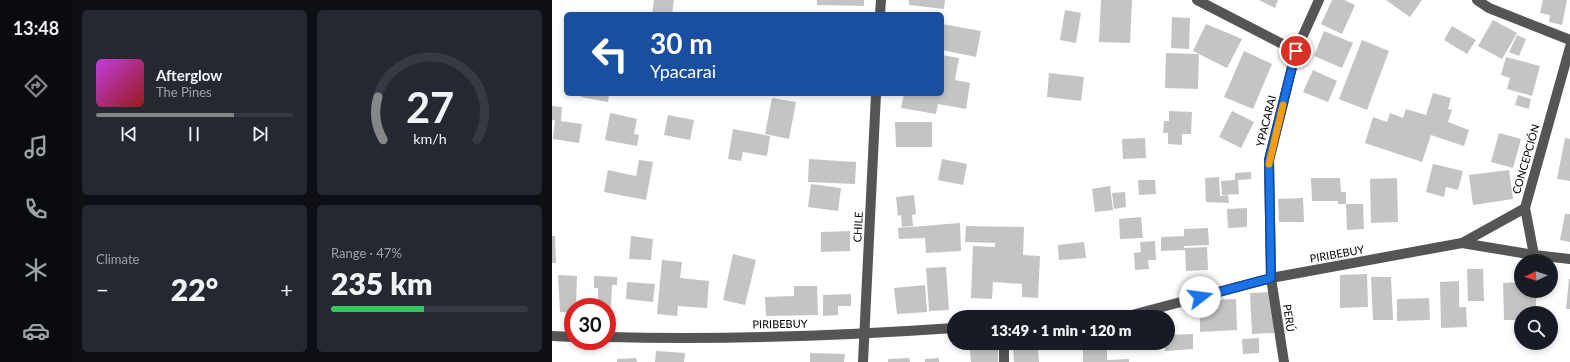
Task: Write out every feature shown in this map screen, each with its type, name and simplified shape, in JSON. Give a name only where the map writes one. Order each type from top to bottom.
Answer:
[{"type":"street","points":[[880,12],[881,0]]},
{"type":"street","points":[[1197,0],[1296,51]]},
{"type":"street","name":"YPACARAI","points":[[1271,278],[1269,160],[1296,51],[1319,0]]},
{"type":"street","points":[[1477,0],[1489,8],[1570,40]]},
{"type":"street","name":"CONCEPCIÓN","points":[[1462,243],[1526,208],[1570,47]]},
{"type":"street","name":"CHILE","points":[[863,362],[876,96]]},
{"type":"street","points":[[1526,208],[1534,254]]},
{"type":"street","name":"PIRIBEBUY","points":[[1151,310],[1271,278],[1462,243],[1528,254]]},
{"type":"street","name":"PIRIBEBUY","points":[[1558,258],[1570,259]]},
{"type":"street","name":"PERÚ","points":[[1271,278],[1284,362]]},
{"type":"street","name":"PIRIBEBUY","points":[[616,337],[680,339],[864,334],[947,328]]},
{"type":"street","points":[[552,336],[564,337]]},
{"type":"street","points":[[1004,350],[1004,362]]},
{"type":"building","points":[[654,0],[674,0],[672,12],[652,12]]},
{"type":"building","points":[[817,0],[864,0],[864,6],[817,5]]},
{"type":"building","points":[[909,0],[945,0],[944,9],[909,5]]},
{"type":"building","points":[[1101,0],[1132,0],[1130,43],[1099,42]]},
{"type":"building","points":[[1259,0],[1278,0],[1275,8]]},
{"type":"building","points":[[1332,0],[1344,0],[1355,5],[1342,34],[1321,24]]},
{"type":"building","points":[[1386,0],[1422,0],[1410,17]]},
{"type":"building","points":[[1543,0],[1567,0],[1562,25],[1549,22],[1550,15],[1540,13]]},
{"type":"building","points":[[1065,10],[1081,13],[1076,43],[1060,40]]},
{"type":"building","points":[[1172,17],[1190,18],[1189,49],[1171,48]]},
{"type":"building","points":[[1493,20],[1517,33],[1502,59],[1478,46]]},
{"type":"building","points":[[944,24],[981,31],[976,57],[944,50]]},
{"type":"building","points":[[1206,24],[1242,39],[1227,68],[1193,51]]},
{"type":"building","points":[[1452,26],[1476,40],[1467,54],[1444,40]]},
{"type":"building","points":[[1324,31],[1353,43],[1342,68],[1314,56]]},
{"type":"building","points":[[1517,35],[1526,39],[1519,56],[1509,52]]},
{"type":"building","points":[[1362,40],[1389,51],[1367,110],[1339,99]]},
{"type":"building","points":[[1244,51],[1272,64],[1253,109],[1224,97]]},
{"type":"building","points":[[1166,53],[1199,54],[1198,89],[1165,88]]},
{"type":"building","points":[[944,55],[959,58],[955,80],[970,83],[966,109],[938,104],[936,114],[901,108],[904,96],[944,96]]},
{"type":"building","points":[[1506,57],[1540,66],[1532,96],[1507,89],[1510,78],[1501,75]]},
{"type":"building","points":[[1313,70],[1337,81],[1328,102],[1303,92]]},
{"type":"building","points":[[1049,73],[1084,77],[1081,101],[1047,97]]},
{"type":"building","points":[[1433,93],[1451,98],[1448,109],[1452,110],[1448,122],[1469,130],[1464,146],[1431,135],[1422,162],[1365,143],[1373,117],[1387,122],[1390,113],[1403,118],[1406,109],[1426,115]]},
{"type":"building","points":[[1518,95],[1531,99],[1529,109],[1515,105]]},
{"type":"building","points":[[581,96],[609,96],[608,102]]},
{"type":"building","points":[[772,98],[796,102],[789,139],[765,134]]},
{"type":"building","points":[[552,106],[562,107],[561,121],[582,124],[579,143],[553,139],[555,120],[552,120]]},
{"type":"building","points":[[1169,111],[1192,112],[1191,134],[1182,134],[1182,145],[1168,144],[1168,133],[1163,133],[1164,121],[1169,121]]},
{"type":"building","points":[[1232,111],[1254,122],[1241,148],[1219,137]]},
{"type":"building","points":[[610,113],[637,119],[634,134],[639,135],[637,146],[605,140]]},
{"type":"building","points":[[668,115],[694,120],[690,140],[664,135]]},
{"type":"building","points":[[895,122],[932,122],[932,147],[896,147]]},
{"type":"building","points":[[733,129],[770,136],[767,156],[743,152],[741,161],[728,159]]},
{"type":"building","points":[[1499,133],[1521,139],[1513,168],[1491,162]]},
{"type":"building","points":[[1145,138],[1146,158],[1123,159],[1122,139]]},
{"type":"building","points":[[1565,138],[1570,139],[1570,181],[1557,179]]},
{"type":"building","points":[[809,159],[856,162],[855,184],[808,182]]},
{"type":"building","points":[[942,159],[967,164],[963,185],[938,180]]},
{"type":"building","points":[[639,160],[653,162],[646,200],[604,192],[608,170],[636,176]]},
{"type":"building","points":[[1433,164],[1463,171],[1458,190],[1446,187],[1444,197],[1426,192]]},
{"type":"building","points":[[1509,170],[1513,199],[1473,205],[1469,175]]},
{"type":"building","points":[[1251,172],[1251,179],[1238,180],[1239,194],[1222,195],[1221,181],[1235,180],[1235,173]]},
{"type":"building","points":[[1219,177],[1220,196],[1228,195],[1229,203],[1206,202],[1205,178]]},
{"type":"building","points":[[1311,178],[1340,178],[1341,192],[1346,192],[1346,204],[1338,204],[1338,201],[1312,201]]},
{"type":"building","points":[[1397,178],[1398,222],[1371,223],[1370,179]]},
{"type":"building","points":[[1138,180],[1155,180],[1156,194],[1139,195]]},
{"type":"building","points":[[811,184],[841,188],[838,211],[808,207]]},
{"type":"building","points":[[1110,186],[1113,210],[1095,212],[1092,189]]},
{"type":"building","points":[[1125,192],[1126,207],[1114,209],[1112,193]]},
{"type":"building","points":[[914,195],[916,214],[912,215],[913,226],[902,227],[901,215],[898,216],[896,197]]},
{"type":"building","points":[[1303,198],[1304,222],[1279,222],[1278,199]]},
{"type":"building","points":[[1346,204],[1363,204],[1364,229],[1347,230]]},
{"type":"building","points":[[1247,208],[1247,227],[1228,228],[1227,209]]},
{"type":"building","points":[[1565,214],[1570,214],[1570,242],[1560,240]]},
{"type":"building","points":[[1141,217],[1143,238],[1120,239],[1119,219]]},
{"type":"building","points":[[960,223],[961,251],[926,253],[925,238],[899,239],[898,228]]},
{"type":"building","points":[[966,226],[1024,227],[1023,255],[1040,256],[1038,298],[1022,297],[1022,284],[993,282],[992,299],[971,298],[973,246],[995,247],[995,243],[965,242]]},
{"type":"building","points":[[1208,228],[1209,245],[1184,246],[1184,248],[1207,247],[1208,270],[1186,271],[1185,250],[1161,251],[1161,237],[1184,236],[1184,229]]},
{"type":"building","points":[[850,231],[850,251],[821,252],[821,232]]},
{"type":"building","points":[[552,236],[555,236],[556,263],[552,263]]},
{"type":"building","points":[[631,236],[653,239],[651,260],[629,259]]},
{"type":"building","points":[[1155,241],[1156,260],[1148,260],[1149,269],[1135,270],[1134,253],[1141,252],[1140,242]]},
{"type":"building","points":[[1084,242],[1086,258],[1059,260],[1058,245]]},
{"type":"building","points":[[733,254],[756,260],[745,305],[723,300]]},
{"type":"building","points":[[662,260],[682,262],[680,278],[709,281],[707,308],[678,306],[677,316],[657,314]]},
{"type":"building","points":[[946,267],[949,310],[929,311],[926,268]]},
{"type":"building","points":[[1467,269],[1483,269],[1484,301],[1468,301]]},
{"type":"building","points":[[1367,274],[1368,307],[1340,308],[1340,275]]},
{"type":"building","points":[[558,275],[577,276],[576,298],[564,298],[564,312],[560,312]]},
{"type":"building","points":[[594,276],[617,277],[617,285],[612,285],[611,298],[598,298],[598,288],[594,288]]},
{"type":"building","points":[[1371,277],[1391,277],[1393,320],[1373,320]]},
{"type":"building","points":[[1569,279],[1570,309],[1566,309]]},
{"type":"building","points":[[1459,281],[1459,307],[1466,307],[1467,327],[1441,328],[1440,282]]},
{"type":"building","points":[[627,282],[655,284],[653,302],[626,299]]},
{"type":"building","points":[[1514,282],[1514,298],[1536,298],[1536,306],[1514,306],[1514,320],[1504,320],[1503,283]]},
{"type":"building","points":[[925,285],[927,312],[897,314],[894,288]]},
{"type":"building","points":[[794,286],[817,286],[818,315],[766,316],[765,297],[794,296]]},
{"type":"building","points":[[1272,292],[1274,333],[1252,334],[1250,293]]},
{"type":"building","points":[[851,294],[851,306],[838,306],[838,315],[823,316],[823,295]]},
{"type":"building","points":[[1429,298],[1430,320],[1397,321],[1397,299]]},
{"type":"building","points":[[1236,299],[1237,330],[1200,332],[1200,315],[1210,314],[1209,300]]},
{"type":"building","points":[[1193,334],[1193,349],[1165,351],[1175,350],[1175,335]]},
{"type":"building","points":[[1259,338],[1259,353],[1243,354],[1242,339]]},
{"type":"building","points":[[970,350],[998,350],[998,362],[971,362]]},
{"type":"building","points":[[1013,350],[1038,350],[1039,362],[1014,362]]},
{"type":"building","points":[[1083,350],[1107,350],[1107,360],[1129,359],[1129,362],[1083,362]]},
{"type":"building","points":[[656,351],[685,353],[684,362],[655,362]]},
{"type":"building","points":[[810,353],[845,354],[844,362],[810,362]]},
{"type":"building","points":[[636,358],[637,362],[617,362],[617,359]]},
{"type":"building","points":[[909,358],[910,362],[888,362],[888,359]]},
{"type":"building","points":[[939,358],[939,362],[925,362],[925,359]]},
{"type":"slow traffic","points":[[1269,164],[1283,105]]},
{"type":"route","points":[[1200,297],[1271,278],[1269,160],[1296,51]]}]
